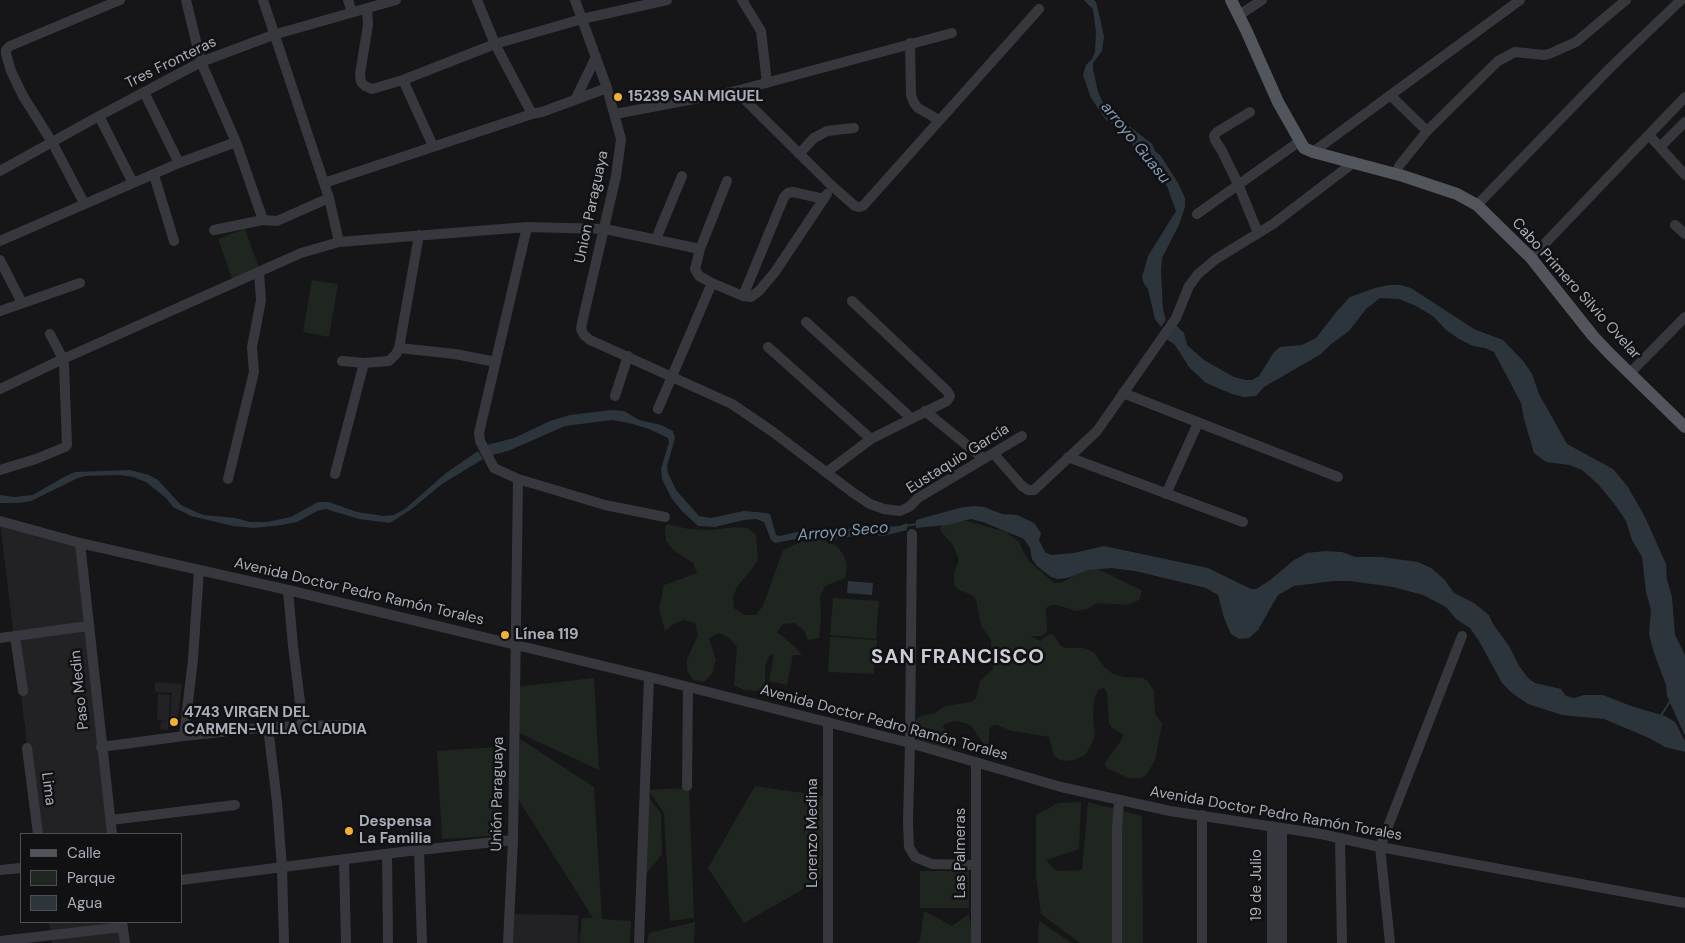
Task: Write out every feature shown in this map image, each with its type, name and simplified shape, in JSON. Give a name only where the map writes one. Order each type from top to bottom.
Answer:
[{"type":"main road","name":"Cabo Primero Silvio Ovelar","points":[[1231,0],[1278,102],[1304,148],[1457,194],[1477,205],[1530,258],[1593,336],[1685,427]]},
{"type":"street","points":[[84,203],[52,142],[24,96],[11,70],[6,50],[13,44],[120,0]]},
{"type":"street","points":[[186,0],[201,62],[236,142],[263,220]]},
{"type":"street","points":[[263,0],[329,198],[339,242]]},
{"type":"street","points":[[348,0],[352,12]]},
{"type":"street","name":"Tres Fronteras","points":[[0,171],[201,62],[274,35],[396,0]]},
{"type":"street","points":[[477,0],[496,44],[532,114]]},
{"type":"street","name":"Union Paraguaya","points":[[575,0],[607,88],[621,139],[616,176],[581,329],[590,340],[628,356]]},
{"type":"street","points":[[367,8],[368,25],[360,74],[361,82],[372,89],[403,80],[496,44],[582,19],[667,0]]},
{"type":"street","points":[[742,0],[760,31],[767,83]]},
{"type":"street","points":[[1239,14],[1262,0]]},
{"type":"street","points":[[1313,152],[1520,0]]},
{"type":"street","points":[[1396,175],[1399,166],[1426,131],[1504,57],[1515,52],[1544,55],[1576,42],[1626,0]]},
{"type":"street","points":[[1477,205],[1610,68],[1682,3]]},
{"type":"street","points":[[736,91],[832,186],[855,206],[863,206],[1039,10]]},
{"type":"street","points":[[615,114],[736,91],[952,33]]},
{"type":"street","points":[[910,43],[911,95],[914,103],[918,108],[939,120]]},
{"type":"street","points":[[574,100],[596,56]]},
{"type":"street","points":[[403,80],[433,146]]},
{"type":"street","points":[[324,183],[542,112],[607,88]]},
{"type":"street","points":[[144,92],[179,163]]},
{"type":"street","points":[[1390,95],[1426,131]]},
{"type":"street","points":[[1530,258],[1685,97]]},
{"type":"street","points":[[1250,112],[1217,132],[1214,136],[1238,184],[1258,233]]},
{"type":"street","points":[[99,116],[133,183]]},
{"type":"street","points":[[1660,147],[1685,122]]},
{"type":"street","points":[[799,154],[814,138],[827,131],[854,128]]},
{"type":"street","points":[[1649,135],[1685,175]]},
{"type":"street","points":[[1197,214],[1300,141]]},
{"type":"street","points":[[0,241],[179,163],[236,142]]},
{"type":"street","points":[[994,454],[1022,486],[1028,490],[1034,490],[1096,431],[1176,318],[1189,286],[1198,274],[1216,259],[1279,220],[1353,163]]},
{"type":"street","points":[[154,175],[174,242]]},
{"type":"street","points":[[656,239],[682,176]]},
{"type":"street","points":[[727,181],[700,249],[695,269],[699,276],[712,283],[743,296],[751,297],[759,291],[775,272],[832,186]]},
{"type":"street","points":[[743,296],[784,197],[788,193],[794,192],[824,199]]},
{"type":"street","points":[[214,230],[263,220],[277,221],[329,198]]},
{"type":"street","points":[[1675,226],[1685,234]]},
{"type":"street","points":[[527,227],[479,433],[480,441],[494,468],[518,479],[605,505],[664,517]]},
{"type":"street","points":[[0,389],[302,253],[339,242],[527,227],[604,229],[700,249]]},
{"type":"street","points":[[342,361],[364,363],[389,361],[396,354],[399,348],[419,235]]},
{"type":"street","points":[[0,260],[22,303]]},
{"type":"street","points":[[228,479],[254,372],[252,347],[261,300],[259,273]]},
{"type":"street","points":[[0,310],[80,283]]},
{"type":"street","points":[[658,409],[712,283]]},
{"type":"street","points":[[615,396],[628,356],[732,404],[827,472],[871,439],[947,401],[950,396],[947,391],[852,301]]},
{"type":"street","points":[[1630,374],[1685,317]]},
{"type":"street","points":[[806,322],[911,418]]},
{"type":"street","points":[[0,470],[36,459],[66,446],[63,359],[50,334]]},
{"type":"street","points":[[768,347],[871,439]]},
{"type":"street","points":[[399,348],[455,354],[496,362]]},
{"type":"street","points":[[335,474],[364,363]]},
{"type":"street","points":[[1123,393],[1338,477]]},
{"type":"street","points":[[925,411],[984,459]]},
{"type":"street","points":[[1166,494],[1198,422]]},
{"type":"street","name":"Eustaquio García","points":[[827,472],[870,504],[884,509],[900,511],[909,507],[918,498],[1022,436]]},
{"type":"street","points":[[1068,457],[1243,522]]},
{"type":"street","name":"Unión Paraguaya","points":[[508,943],[513,840],[514,644],[518,479]]},
{"type":"street","name":"Avenida Doctor Pedro Ramón Torales","points":[[0,521],[80,543],[288,590],[649,677],[910,743],[1061,787],[1202,816],[1340,838],[1380,848],[1685,903]]},
{"type":"street","points":[[912,534],[909,847],[915,857],[932,864],[976,865]]},
{"type":"street","name":"Paso Medin","points":[[80,543],[112,833]]},
{"type":"street","points":[[184,736],[193,659],[199,570]]},
{"type":"street","points":[[288,590],[303,726]]},
{"type":"street","points":[[0,638],[88,626]]},
{"type":"street","points":[[16,636],[23,691]]},
{"type":"street","points":[[1390,943],[1380,848],[1462,636]]},
{"type":"street","points":[[639,943],[649,677]]},
{"type":"street","points":[[687,786],[688,687]]},
{"type":"street","name":"Lorenzo Medina","points":[[828,722],[828,943]]},
{"type":"street","points":[[101,747],[268,727],[346,724]]},
{"type":"street","points":[[268,727],[277,802],[282,868],[284,943]]},
{"type":"street","name":"Lima","points":[[27,748],[38,833]]},
{"type":"street","name":"Las Palmeras","points":[[976,762],[976,943]]},
{"type":"street","points":[[1117,943],[1117,829],[1119,800]]},
{"type":"street","points":[[111,820],[235,806]]},
{"type":"street","points":[[1202,816],[1202,943]]},
{"type":"street","name":"19 de Julio","points":[[1272,943],[1277,827]]},
{"type":"street","name":"19 de Julio","points":[[1277,827],[1282,943]]},
{"type":"street","points":[[1340,838],[1342,943]]},
{"type":"street","points":[[182,880],[513,840]]},
{"type":"street","points":[[419,850],[422,943]]},
{"type":"street","points":[[387,854],[388,943]]},
{"type":"street","points":[[344,860],[346,943]]},
{"type":"street","points":[[0,870],[20,868]]},
{"type":"street","points":[[0,941],[123,924],[125,943]]},
{"type":"shaded area","points":[[0,523],[80,547],[112,833],[38,833]]},
{"type":"shaded area","points":[[155,682],[182,684],[177,727],[169,727],[172,693],[155,692]]},
{"type":"shaded area","points":[[158,694],[170,695],[168,730],[160,729],[161,722],[166,721],[157,720]]},
{"type":"shaded area","points":[[512,914],[578,915],[578,943],[511,943]]},
{"type":"shaded area","points":[[49,923],[122,923],[124,943],[52,943]]},
{"type":"green space","points":[[245,229],[259,268],[232,278],[218,239]]},
{"type":"green space","points":[[312,280],[338,284],[329,337],[303,332]]},
{"type":"green space","points":[[940,520],[967,521],[1006,532],[1019,542],[1032,564],[1054,583],[1065,581],[1090,565],[1141,590],[1139,600],[1128,605],[1098,603],[1087,609],[1076,611],[1051,605],[1046,608],[1047,631],[1042,636],[1030,636],[1040,641],[1049,634],[1054,635],[1060,645],[1065,648],[1083,648],[1094,652],[1104,667],[1113,674],[1124,677],[1143,678],[1148,681],[1154,691],[1155,714],[1162,724],[1155,760],[1146,775],[1141,778],[1129,778],[1108,769],[1104,764],[1122,739],[1123,734],[1112,728],[1109,723],[1107,693],[1104,688],[1098,690],[1094,700],[1093,718],[1095,735],[1091,745],[1085,755],[1075,760],[1064,761],[1058,759],[1054,755],[1049,737],[1012,731],[996,725],[991,726],[989,743],[986,748],[972,727],[957,721],[946,723],[942,727],[951,735],[952,752],[937,752],[917,740],[915,723],[918,717],[935,713],[945,706],[972,702],[976,698],[980,681],[993,669],[991,640],[981,625],[976,600],[972,595],[957,589],[954,584],[954,572],[959,560],[953,545],[941,532]]},
{"type":"green space","points":[[667,524],[689,529],[748,528],[756,535],[758,560],[737,587],[733,597],[734,608],[744,615],[756,615],[763,606],[783,550],[804,540],[815,539],[827,541],[838,547],[844,556],[847,567],[845,578],[825,586],[820,596],[821,619],[819,638],[808,640],[804,630],[794,623],[783,624],[777,632],[802,655],[793,655],[787,685],[769,681],[774,655],[769,656],[765,667],[765,690],[744,690],[734,685],[737,647],[729,638],[719,633],[709,638],[716,660],[712,674],[704,682],[693,680],[687,670],[687,659],[698,635],[695,623],[684,620],[674,624],[665,631],[659,609],[664,585],[697,573],[693,563],[673,550],[666,541],[665,529]]},
{"type":"green space","points":[[833,598],[879,601],[876,639],[830,635]]},
{"type":"green space","points":[[830,637],[877,640],[874,674],[828,672]]},
{"type":"green space","points":[[594,678],[599,770],[515,731],[515,687]]},
{"type":"green space","points":[[514,735],[594,787],[602,919],[631,921],[630,943],[579,943],[582,918],[593,918],[513,791]]},
{"type":"green space","points":[[499,747],[504,835],[442,839],[437,751]]},
{"type":"green space","points":[[755,786],[824,796],[821,879],[744,923],[708,868]]},
{"type":"green space","points":[[689,788],[694,918],[670,921],[664,813],[648,790]]},
{"type":"green space","points":[[647,794],[661,814],[662,854],[646,874]]},
{"type":"green space","points":[[1081,802],[1079,849],[1046,860],[1056,871],[1082,870],[1088,802],[1142,816],[1143,943],[1080,943],[1041,914],[1036,876],[1036,815],[1058,803]]},
{"type":"green space","points":[[920,871],[969,871],[969,908],[920,908]]},
{"type":"green space","points":[[924,911],[952,926],[969,914],[973,943],[917,943],[920,940]]},
{"type":"green space","points":[[1039,921],[1072,943],[1038,943]]},
{"type":"green space","points":[[695,922],[694,943],[647,943],[649,933]]},
{"type":"water","points":[[1084,0],[1094,0],[1096,2],[1104,37],[1102,51],[1093,63],[1093,69],[1098,92],[1105,107],[1152,144],[1178,183],[1185,198],[1185,207],[1179,225],[1162,258],[1163,310],[1166,320],[1161,327],[1155,319],[1148,289],[1142,277],[1148,256],[1176,211],[1167,186],[1133,146],[1124,129],[1106,120],[1091,98],[1083,75],[1086,65],[1092,59],[1095,52],[1096,32],[1093,9]]},
{"type":"water","points":[[1389,285],[1411,288],[1474,329],[1503,340],[1524,362],[1532,374],[1539,394],[1567,444],[1613,469],[1628,487],[1645,517],[1666,564],[1667,580],[1672,597],[1675,635],[1685,655],[1685,736],[1667,696],[1666,685],[1654,653],[1649,634],[1651,610],[1646,592],[1642,557],[1632,540],[1626,521],[1598,484],[1582,470],[1569,465],[1546,462],[1534,453],[1521,403],[1494,352],[1473,346],[1459,339],[1446,330],[1433,316],[1416,306],[1399,299],[1380,298],[1366,309],[1349,331],[1321,354],[1264,387],[1256,396],[1244,397],[1206,383],[1189,367],[1175,345],[1165,338],[1175,324],[1184,333],[1187,345],[1204,360],[1234,377],[1252,380],[1259,376],[1274,352],[1280,347],[1302,345],[1316,338],[1350,297]]},
{"type":"water","points":[[611,410],[624,411],[639,420],[661,425],[673,431],[675,438],[667,466],[668,473],[676,490],[699,516],[711,518],[744,511],[766,513],[770,514],[776,535],[780,536],[810,529],[835,532],[852,528],[900,526],[907,523],[907,530],[883,536],[872,534],[830,539],[813,536],[775,543],[771,540],[764,522],[756,519],[715,527],[698,526],[672,499],[662,479],[661,469],[669,442],[668,438],[649,429],[629,423],[612,420],[565,426],[508,451],[492,455],[487,445],[514,438],[550,421],[570,415]]},
{"type":"water","points":[[478,451],[483,459],[442,484],[413,508],[390,523],[359,519],[326,509],[317,511],[297,522],[282,525],[254,528],[233,526],[191,516],[173,507],[166,498],[146,482],[120,475],[85,476],[31,501],[0,503],[0,495],[14,497],[33,495],[75,472],[130,470],[149,475],[158,480],[181,505],[203,515],[236,518],[250,522],[267,522],[291,517],[318,502],[329,502],[357,512],[384,516],[394,515],[405,509],[446,473]]},
{"type":"water","points":[[984,507],[1002,514],[1017,515],[1034,523],[1041,533],[1039,540],[1045,552],[1051,555],[1074,553],[1104,546],[1208,568],[1251,589],[1256,589],[1269,581],[1294,560],[1307,553],[1342,552],[1355,557],[1381,557],[1418,562],[1431,568],[1444,579],[1454,593],[1474,603],[1489,615],[1493,624],[1509,646],[1519,666],[1528,678],[1535,683],[1561,689],[1566,696],[1574,698],[1584,695],[1603,695],[1665,716],[1675,722],[1685,741],[1685,752],[1665,747],[1649,738],[1604,719],[1562,715],[1528,704],[1502,683],[1470,628],[1456,619],[1446,607],[1423,595],[1393,587],[1350,581],[1333,581],[1294,586],[1278,595],[1258,630],[1249,638],[1239,639],[1231,634],[1224,618],[1218,595],[1206,588],[1135,571],[1111,568],[1088,570],[1067,578],[1058,579],[1051,577],[1037,566],[1032,559],[1030,548],[1024,539],[983,522],[971,519],[947,525],[916,528],[916,520],[959,508]]},
{"type":"water","points":[[848,581],[873,583],[872,595],[847,593]]},
{"type":"waterway","name":"Arroyo Seco","points":[[905,526],[917,524]]},
{"type":"waterway","name":"arroyo Guasu","points":[[1660,717],[1671,700]]},
{"type":"place","name":"15239 SAN MIGUEL","points":[[618,97]]},
{"type":"place","name":"Línea 119","points":[[505,635]]},
{"type":"place","name":"4743 VIRGEN DEL CARMEN-VILLA CLAUDIA","points":[[174,722]]},
{"type":"place","name":"Despensa La Familia","points":[[349,831]]},
{"type":"district","name":"SAN FRANCISCO","points":[[958,658]]}]
